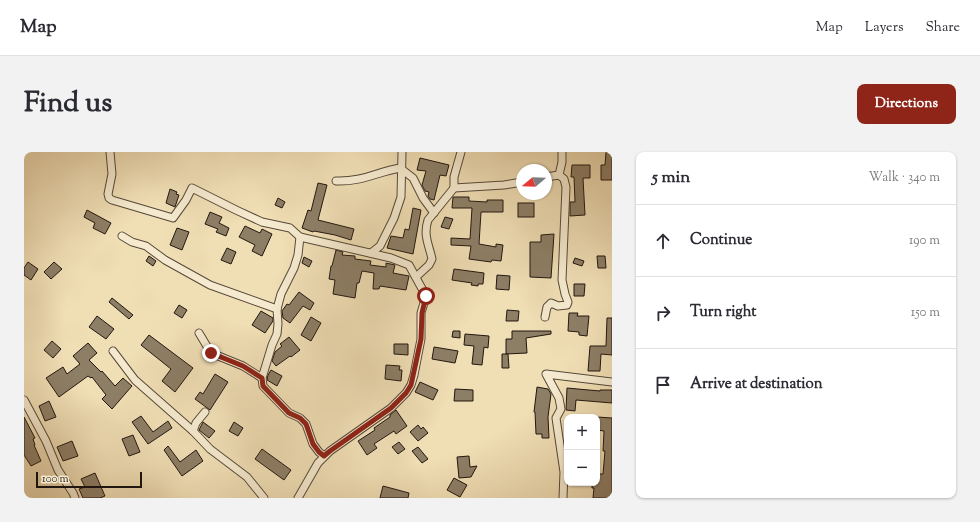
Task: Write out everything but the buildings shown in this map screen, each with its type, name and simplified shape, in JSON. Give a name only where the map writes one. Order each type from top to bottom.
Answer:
[{"type":"street","points":[[110,152],[112,174],[108,194],[109,198],[112,200],[173,218],[186,200],[192,188],[262,222],[290,228],[300,237],[391,258],[409,265],[416,277],[426,296],[422,313],[421,339],[411,385],[406,393],[391,408],[324,456],[307,481],[298,498]]},
{"type":"street","points":[[371,253],[380,246],[394,218],[401,197],[400,168],[402,152]]},
{"type":"street","points":[[416,277],[429,265],[432,259],[426,232],[428,220],[454,188],[454,177],[461,152]]},
{"type":"street","points":[[559,175],[562,162],[562,152]]},
{"type":"street","points":[[336,181],[347,182],[362,179],[400,168],[413,178],[423,198],[434,212]]},
{"type":"street","points":[[552,177],[559,175]]},
{"type":"street","points":[[545,317],[547,307],[551,303],[562,306],[567,305],[568,302],[562,280],[566,187],[564,179],[559,175]]},
{"type":"street","points":[[454,188],[516,183]]},
{"type":"street","points":[[122,236],[132,242],[146,246],[165,260],[210,285],[277,309]]},
{"type":"street","points":[[300,237],[298,255],[281,294],[277,309],[278,324],[276,334],[262,378],[263,386],[289,413],[300,418],[306,424],[313,444],[324,456]]},
{"type":"street","points":[[199,333],[211,353],[243,366],[262,378]]},
{"type":"street","points":[[112,351],[136,380],[193,431],[210,449],[247,477],[264,498]]},
{"type":"street","points":[[563,498],[564,472],[556,418],[560,409],[559,398],[546,374],[612,382]]},
{"type":"street","points":[[24,400],[46,441],[58,470],[75,498]]},
{"type":"street","points":[[193,431],[196,423],[205,412]]},
{"type":"route","points":[[211,353],[220,358],[243,366],[262,378],[263,386],[289,413],[300,418],[306,424],[313,444],[324,456],[391,408],[406,393],[411,385],[414,375],[421,339],[422,313],[426,296]]}]
